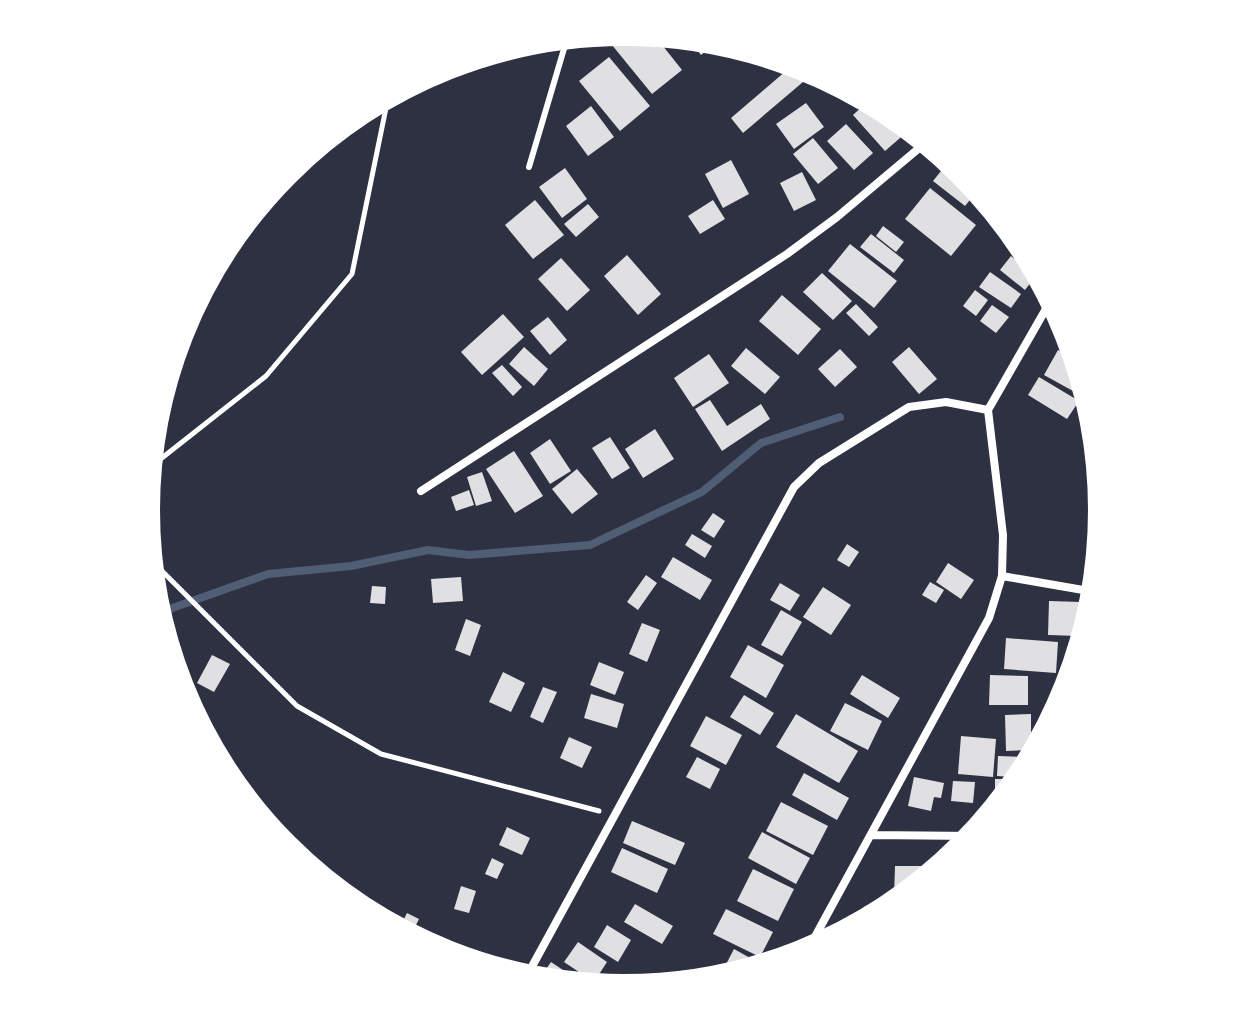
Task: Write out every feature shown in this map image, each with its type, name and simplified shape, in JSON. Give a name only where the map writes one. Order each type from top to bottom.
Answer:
[{"type":"street","points":[[421,491],[787,254],[918,149]]},
{"type":"street","points":[[816,936],[989,618],[1002,576],[1003,535],[988,410],[1045,310]]},
{"type":"street","points":[[531,968],[794,487],[819,463],[909,407],[946,402],[988,410]]},
{"type":"street","points":[[1002,576],[1084,590]]},
{"type":"street","points":[[871,835],[958,836]]},
{"type":"lane","points":[[529,167],[564,48]]},
{"type":"path","points":[[161,459],[266,376],[352,274],[386,109]]},
{"type":"path","points":[[162,571],[297,706],[381,754],[615,815]]},
{"type":"building","points":[[612,44],[663,46],[682,70],[652,94]]},
{"type":"building","points":[[609,57],[650,106],[620,131],[579,81]]},
{"type":"building","points":[[784,73],[805,81],[743,133],[731,118]]},
{"type":"building","points":[[806,103],[824,127],[794,149],[776,124]]},
{"type":"building","points":[[591,106],[614,137],[588,156],[566,126]]},
{"type":"building","points":[[861,108],[902,136],[885,151],[853,115]]},
{"type":"building","points":[[846,124],[873,153],[854,170],[827,141]]},
{"type":"building","points":[[813,138],[838,168],[818,184],[793,154]]},
{"type":"building","points":[[731,160],[749,194],[723,208],[705,174]]},
{"type":"building","points":[[565,168],[587,199],[562,218],[539,187]]},
{"type":"building","points":[[942,170],[971,199],[965,206],[933,181]]},
{"type":"building","points":[[802,172],[816,200],[794,211],[780,183]]},
{"type":"building","points":[[930,188],[976,225],[951,256],[905,219]]},
{"type":"building","points":[[535,200],[564,235],[533,259],[505,225]]},
{"type":"building","points":[[713,200],[725,219],[700,234],[688,216]]},
{"type":"building","points":[[588,204],[599,217],[576,237],[564,224]]},
{"type":"building","points":[[883,226],[904,242],[896,252],[876,236]]},
{"type":"building","points":[[871,234],[904,260],[894,273],[860,247]]},
{"type":"building","points":[[850,244],[897,281],[874,308],[828,271]]},
{"type":"building","points":[[627,255],[661,294],[638,315],[604,276]]},
{"type":"building","points":[[1011,256],[1031,282],[1025,290],[1000,270]]},
{"type":"building","points":[[561,258],[590,290],[567,311],[538,279]]},
{"type":"building","points":[[990,272],[1021,294],[1011,308],[979,287]]},
{"type":"building","points":[[822,273],[852,301],[833,320],[803,292]]},
{"type":"building","points":[[975,290],[988,300],[976,316],[963,306]]},
{"type":"building","points":[[782,295],[821,329],[798,355],[759,321]]},
{"type":"building","points":[[856,304],[878,327],[869,336],[846,313]]},
{"type":"building","points":[[992,305],[1009,317],[996,333],[980,321]]},
{"type":"building","points":[[503,314],[524,337],[482,375],[461,352]]},
{"type":"building","points":[[548,317],[567,340],[550,355],[530,331]]},
{"type":"building","points":[[524,347],[548,369],[534,386],[509,364]]},
{"type":"building","points":[[909,347],[937,379],[919,394],[892,362]]},
{"type":"building","points":[[746,348],[780,377],[765,394],[731,366]]},
{"type":"building","points":[[840,349],[857,367],[835,387],[818,369]]},
{"type":"building","points":[[1058,350],[1063,353],[1076,392],[1044,375]]},
{"type":"building","points":[[709,354],[729,383],[693,407],[674,378]]},
{"type":"building","points":[[502,365],[522,387],[513,396],[492,373]]},
{"type":"building","points":[[1039,377],[1078,402],[1067,419],[1028,395]]},
{"type":"building","points":[[710,400],[727,426],[761,404],[770,419],[722,451],[695,409]]},
{"type":"building","points":[[655,429],[674,459],[643,478],[625,449]]},
{"type":"building","points":[[610,437],[630,468],[612,479],[592,448]]},
{"type":"building","points":[[550,439],[571,471],[550,484],[530,453]]},
{"type":"building","points":[[514,451],[543,496],[515,513],[486,469]]},
{"type":"building","points":[[577,469],[598,494],[572,514],[552,489]]},
{"type":"building","points":[[482,472],[492,501],[476,506],[467,477]]},
{"type":"building","points":[[469,490],[474,505],[456,511],[451,497]]},
{"type":"building","points":[[713,513],[725,521],[714,538],[701,530]]},
{"type":"building","points":[[692,534],[712,546],[705,558],[685,545]]},
{"type":"building","points":[[847,544],[859,552],[849,567],[837,560]]},
{"type":"building","points":[[673,557],[712,580],[700,600],[661,577]]},
{"type":"building","points":[[948,563],[974,580],[961,599],[936,582]]},
{"type":"building","points":[[646,575],[657,583],[638,610],[627,602]]},
{"type":"building","points":[[461,577],[463,601],[433,603],[431,579]]},
{"type":"building","points":[[930,582],[944,590],[936,603],[922,595]]},
{"type":"building","points":[[780,583],[800,595],[790,611],[770,600]]},
{"type":"building","points":[[372,586],[386,587],[385,604],[370,603]]},
{"type":"building","points":[[823,587],[851,605],[831,635],[803,617]]},
{"type":"building","points":[[1049,601],[1081,602],[1074,636],[1048,635]]},
{"type":"building","points":[[781,610],[802,622],[782,656],[761,645]]},
{"type":"building","points":[[466,619],[481,625],[470,656],[455,650]]},
{"type":"building","points":[[642,623],[660,630],[647,662],[629,654]]},
{"type":"building","points":[[1006,638],[1058,642],[1056,673],[1004,669]]},
{"type":"building","points":[[748,645],[784,665],[766,698],[730,677]]},
{"type":"building","points":[[212,655],[230,664],[214,692],[197,683]]},
{"type":"building","points":[[599,662],[624,672],[615,695],[590,685]]},
{"type":"building","points":[[503,672],[525,683],[511,712],[489,702]]},
{"type":"building","points":[[862,675],[900,698],[888,718],[850,694]]},
{"type":"building","points":[[990,675],[1028,676],[1028,705],[989,705]]},
{"type":"building","points":[[543,687],[557,692],[543,723],[530,717]]},
{"type":"building","points":[[591,694],[624,704],[617,728],[584,718]]},
{"type":"building","points":[[744,695],[774,713],[760,735],[730,717]]},
{"type":"building","points":[[845,703],[882,721],[868,750],[830,731]]},
{"type":"building","points":[[796,714],[858,751],[839,783],[776,747]]},
{"type":"building","points":[[1031,714],[1031,740],[1025,750],[1006,751],[1005,715]]},
{"type":"building","points":[[706,716],[742,735],[726,765],[690,746]]},
{"type":"building","points":[[961,736],[996,739],[993,777],[958,774]]},
{"type":"building","points":[[569,737],[592,747],[582,768],[560,758]]},
{"type":"building","points":[[998,756],[1021,757],[1007,777],[997,776]]},
{"type":"building","points":[[697,757],[720,769],[710,789],[686,777]]},
{"type":"building","points":[[804,773],[849,798],[837,820],[792,795]]},
{"type":"building","points":[[914,777],[944,783],[941,798],[934,797],[931,811],[908,806]]},
{"type":"building","points":[[995,779],[1006,779],[995,794]]},
{"type":"building","points":[[953,781],[975,782],[973,803],[951,801]]},
{"type":"building","points":[[781,802],[828,826],[813,855],[766,831]]},
{"type":"building","points":[[632,821],[685,843],[675,865],[623,843]]},
{"type":"building","points":[[507,827],[530,838],[522,855],[499,845]]},
{"type":"building","points":[[762,832],[810,858],[796,884],[748,858]]},
{"type":"building","points":[[622,848],[668,869],[657,893],[611,872]]},
{"type":"building","points":[[492,858],[504,864],[497,879],[485,874]]},
{"type":"building","points":[[895,866],[926,866],[908,881],[894,891]]},
{"type":"building","points":[[753,869],[794,889],[778,921],[737,901]]},
{"type":"building","points":[[461,886],[476,891],[469,913],[454,909]]},
{"type":"building","points":[[635,904],[673,926],[662,944],[624,922]]},
{"type":"building","points":[[726,909],[773,932],[759,957],[713,934]]},
{"type":"building","points":[[407,913],[419,919],[415,927],[403,921]]},
{"type":"building","points":[[607,925],[631,940],[618,962],[594,947]]},
{"type":"building","points":[[578,942],[607,962],[598,976],[583,975],[564,962]]},
{"type":"building","points":[[734,949],[752,959],[745,961],[725,966]]},
{"type":"building","points":[[551,962],[568,973],[564,973],[545,970]]},
{"type":"waterway","points":[[169,609],[268,574],[351,566],[428,550],[469,555],[590,545],[702,492],[761,443],[840,417]]}]
